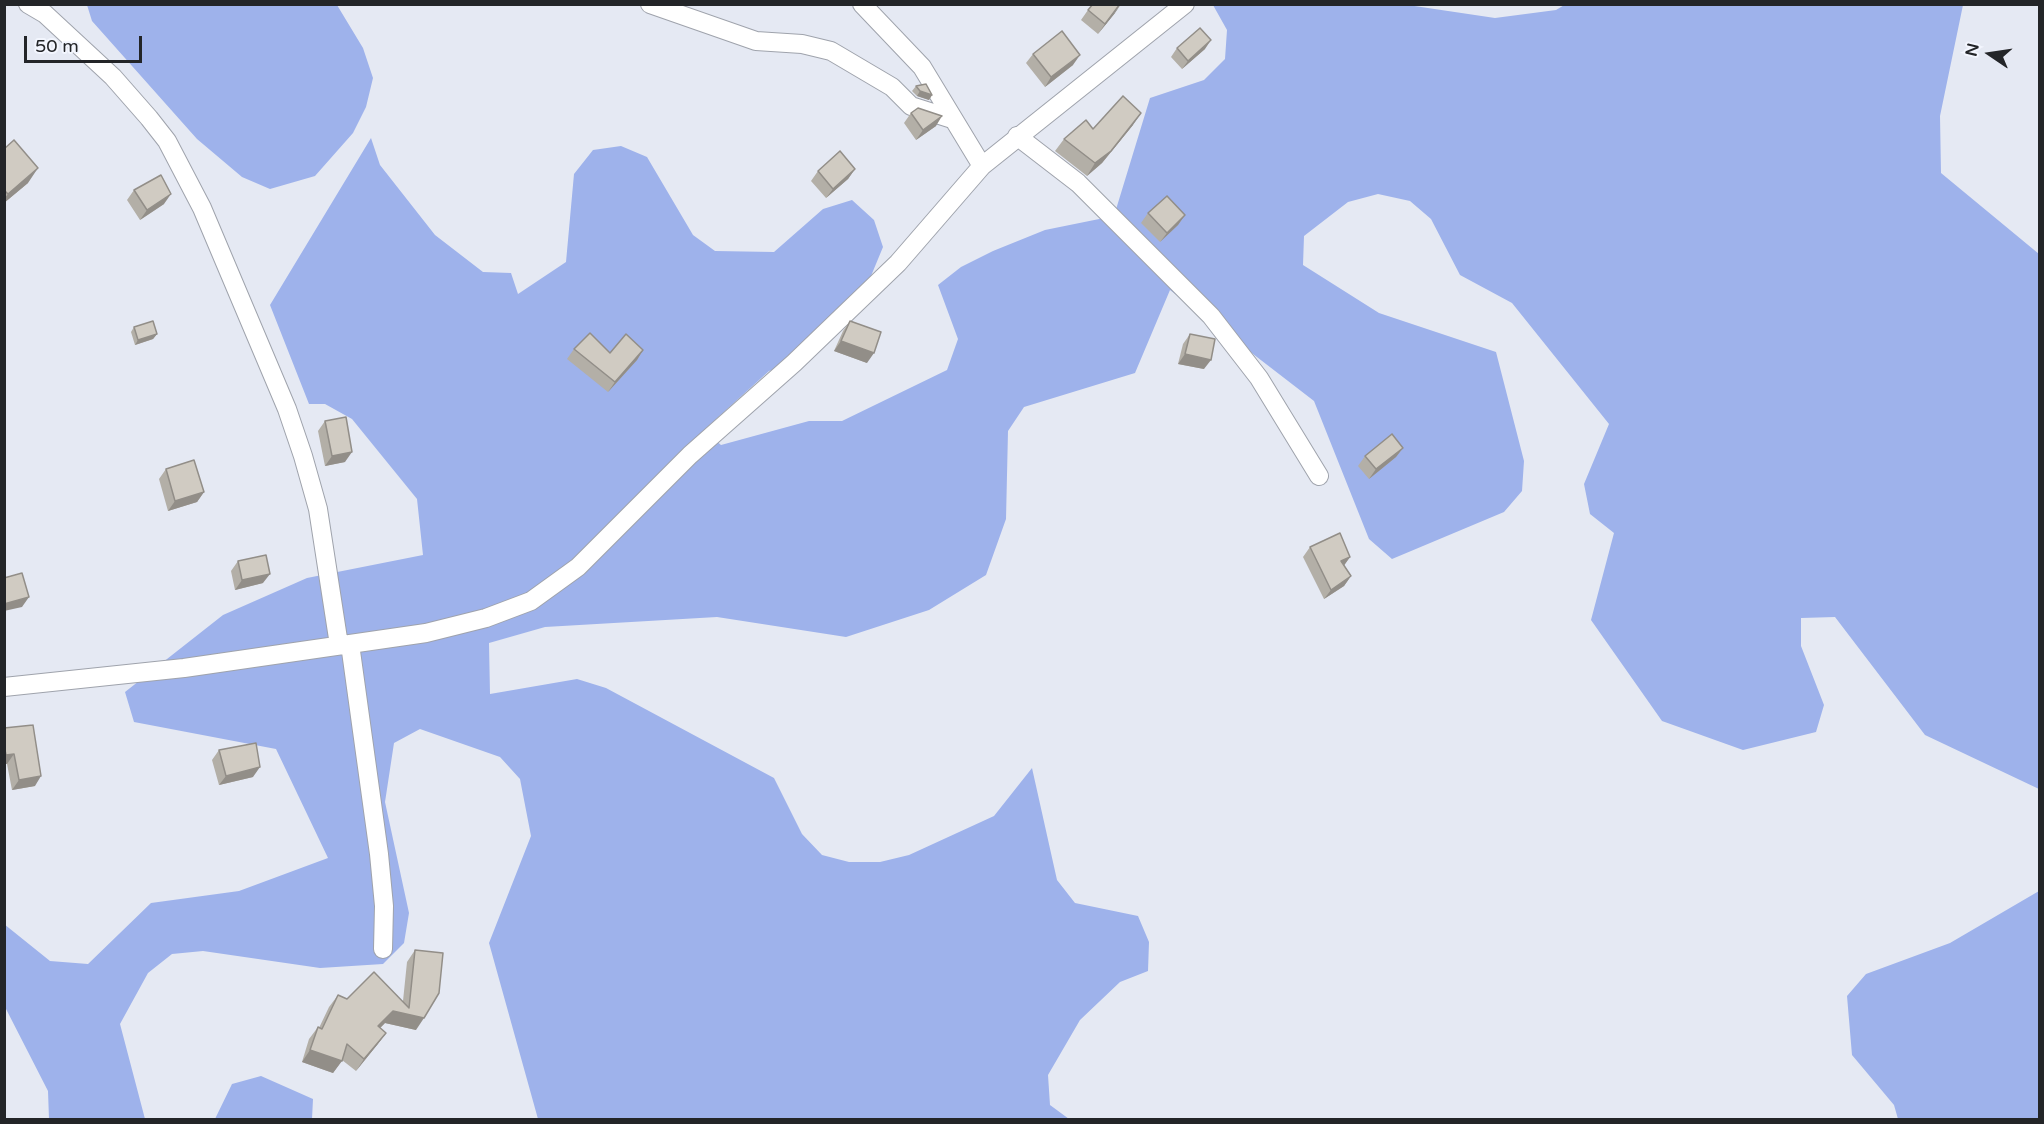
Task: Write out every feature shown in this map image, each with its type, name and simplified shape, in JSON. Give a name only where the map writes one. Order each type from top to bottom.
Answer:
[{"type":"street","points":[[27,4],[45,14],[113,77],[150,118],[167,141],[202,208],[287,409],[318,509],[345,645],[379,854],[384,906],[383,949]]},
{"type":"street","points":[[650,4],[756,41],[802,44],[831,51],[891,87],[911,106],[952,118]]},
{"type":"street","points":[[862,4],[922,67],[982,166]]},
{"type":"street","points":[[4,687],[184,668],[426,633],[486,618],[531,601],[578,567],[690,455],[794,363],[898,262],[982,166],[1185,4]]},
{"type":"street","points":[[1017,136],[1078,183],[1211,316],[1259,378],[1319,476]]},
{"type":"shaded area","points":[[1401,4],[1495,18],[1556,10],[1566,4],[1963,5],[1940,116],[1941,173],[2039,254],[2039,789],[1925,735],[1835,617],[1801,618],[1801,646],[1824,705],[1816,732],[1743,750],[1662,721],[1591,620],[1614,533],[1590,514],[1584,484],[1609,424],[1512,303],[1460,275],[1431,219],[1410,201],[1378,194],[1348,202],[1304,236],[1303,265],[1379,313],[1496,352],[1524,461],[1522,491],[1504,512],[1392,559],[1369,539],[1314,401],[1170,290],[1135,373],[1024,407],[1008,431],[1006,519],[986,575],[929,610],[846,637],[717,617],[545,627],[489,643],[490,694],[577,679],[606,688],[774,778],[802,834],[822,855],[849,862],[880,862],[909,855],[994,816],[1032,768],[1057,880],[1075,903],[1138,916],[1149,942],[1148,971],[1120,982],[1080,1020],[1048,1075],[1050,1105],[1069,1119],[538,1119],[489,943],[531,836],[520,779],[500,757],[420,729],[394,743],[385,802],[409,913],[404,943],[383,964],[320,968],[203,951],[172,954],[148,973],[120,1024],[145,1119],[49,1119],[48,1091],[5,1007],[4,924],[50,961],[88,964],[151,903],[239,891],[328,858],[276,749],[134,722],[125,692],[223,615],[307,578],[423,555],[417,499],[352,419],[325,404],[309,404],[270,305],[371,138],[380,165],[435,235],[483,272],[511,273],[518,294],[566,262],[574,174],[593,150],[621,146],[647,157],[693,235],[715,251],[774,252],[823,209],[852,200],[874,220],[883,247],[871,276],[794,363],[769,371],[704,430],[721,445],[809,421],[842,421],[947,370],[958,339],[938,285],[961,267],[1045,230],[1114,216],[1150,98],[1204,80],[1225,59],[1227,30],[1213,5]]},
{"type":"shaded area","points":[[87,5],[337,5],[363,48],[373,78],[366,107],[353,133],[315,176],[270,189],[242,177],[197,139],[92,21]]},
{"type":"shaded area","points":[[2039,891],[2039,1119],[1898,1119],[1894,1105],[1852,1055],[1847,996],[1866,974],[1950,943]]},
{"type":"shaded area","points":[[261,1076],[313,1099],[312,1119],[215,1119],[232,1084]]},
{"type":"building","points":[[1093,4],[1120,4],[1105,24],[1088,10]]},
{"type":"building","points":[[1200,28],[1211,40],[1188,61],[1177,48]]},
{"type":"building","points":[[1062,31],[1080,55],[1051,77],[1033,54]]},
{"type":"building","points":[[926,84],[932,95],[920,91],[916,86]]},
{"type":"building","points":[[1123,96],[1141,113],[1111,151],[1095,163],[1064,139],[1086,120],[1093,129]]},
{"type":"building","points":[[918,108],[942,116],[923,130],[911,113]]},
{"type":"building","points":[[14,140],[38,168],[8,194],[4,190],[4,149]]},
{"type":"building","points":[[840,151],[855,169],[833,189],[818,171]]},
{"type":"building","points":[[161,175],[171,194],[147,210],[134,190]]},
{"type":"building","points":[[1167,196],[1185,215],[1167,233],[1148,213]]},
{"type":"building","points":[[153,321],[157,334],[138,340],[134,327]]},
{"type":"building","points":[[850,321],[881,332],[874,353],[841,341]]},
{"type":"building","points":[[590,333],[610,353],[626,334],[643,350],[615,382],[574,349]]},
{"type":"building","points":[[1190,334],[1215,339],[1211,360],[1185,354]]},
{"type":"building","points":[[346,417],[352,452],[332,456],[325,421]]},
{"type":"building","points":[[1392,434],[1403,448],[1376,469],[1365,456]]},
{"type":"building","points":[[194,460],[204,492],[175,501],[166,469]]},
{"type":"building","points":[[1340,533],[1350,557],[1341,561],[1351,576],[1331,590],[1310,547]]},
{"type":"building","points":[[266,555],[270,574],[242,580],[238,561]]},
{"type":"building","points":[[22,573],[29,597],[4,604],[4,578]]},
{"type":"building","points":[[33,725],[41,776],[19,780],[14,754],[6,755],[4,728]]},
{"type":"building","points":[[256,743],[260,767],[226,776],[219,750]]},
{"type":"building","points":[[415,950],[443,953],[439,993],[424,1018],[393,1011],[378,1026],[386,1033],[364,1059],[347,1044],[342,1061],[310,1050],[318,1027],[322,1029],[338,995],[347,999],[374,972],[409,1008]]}]
